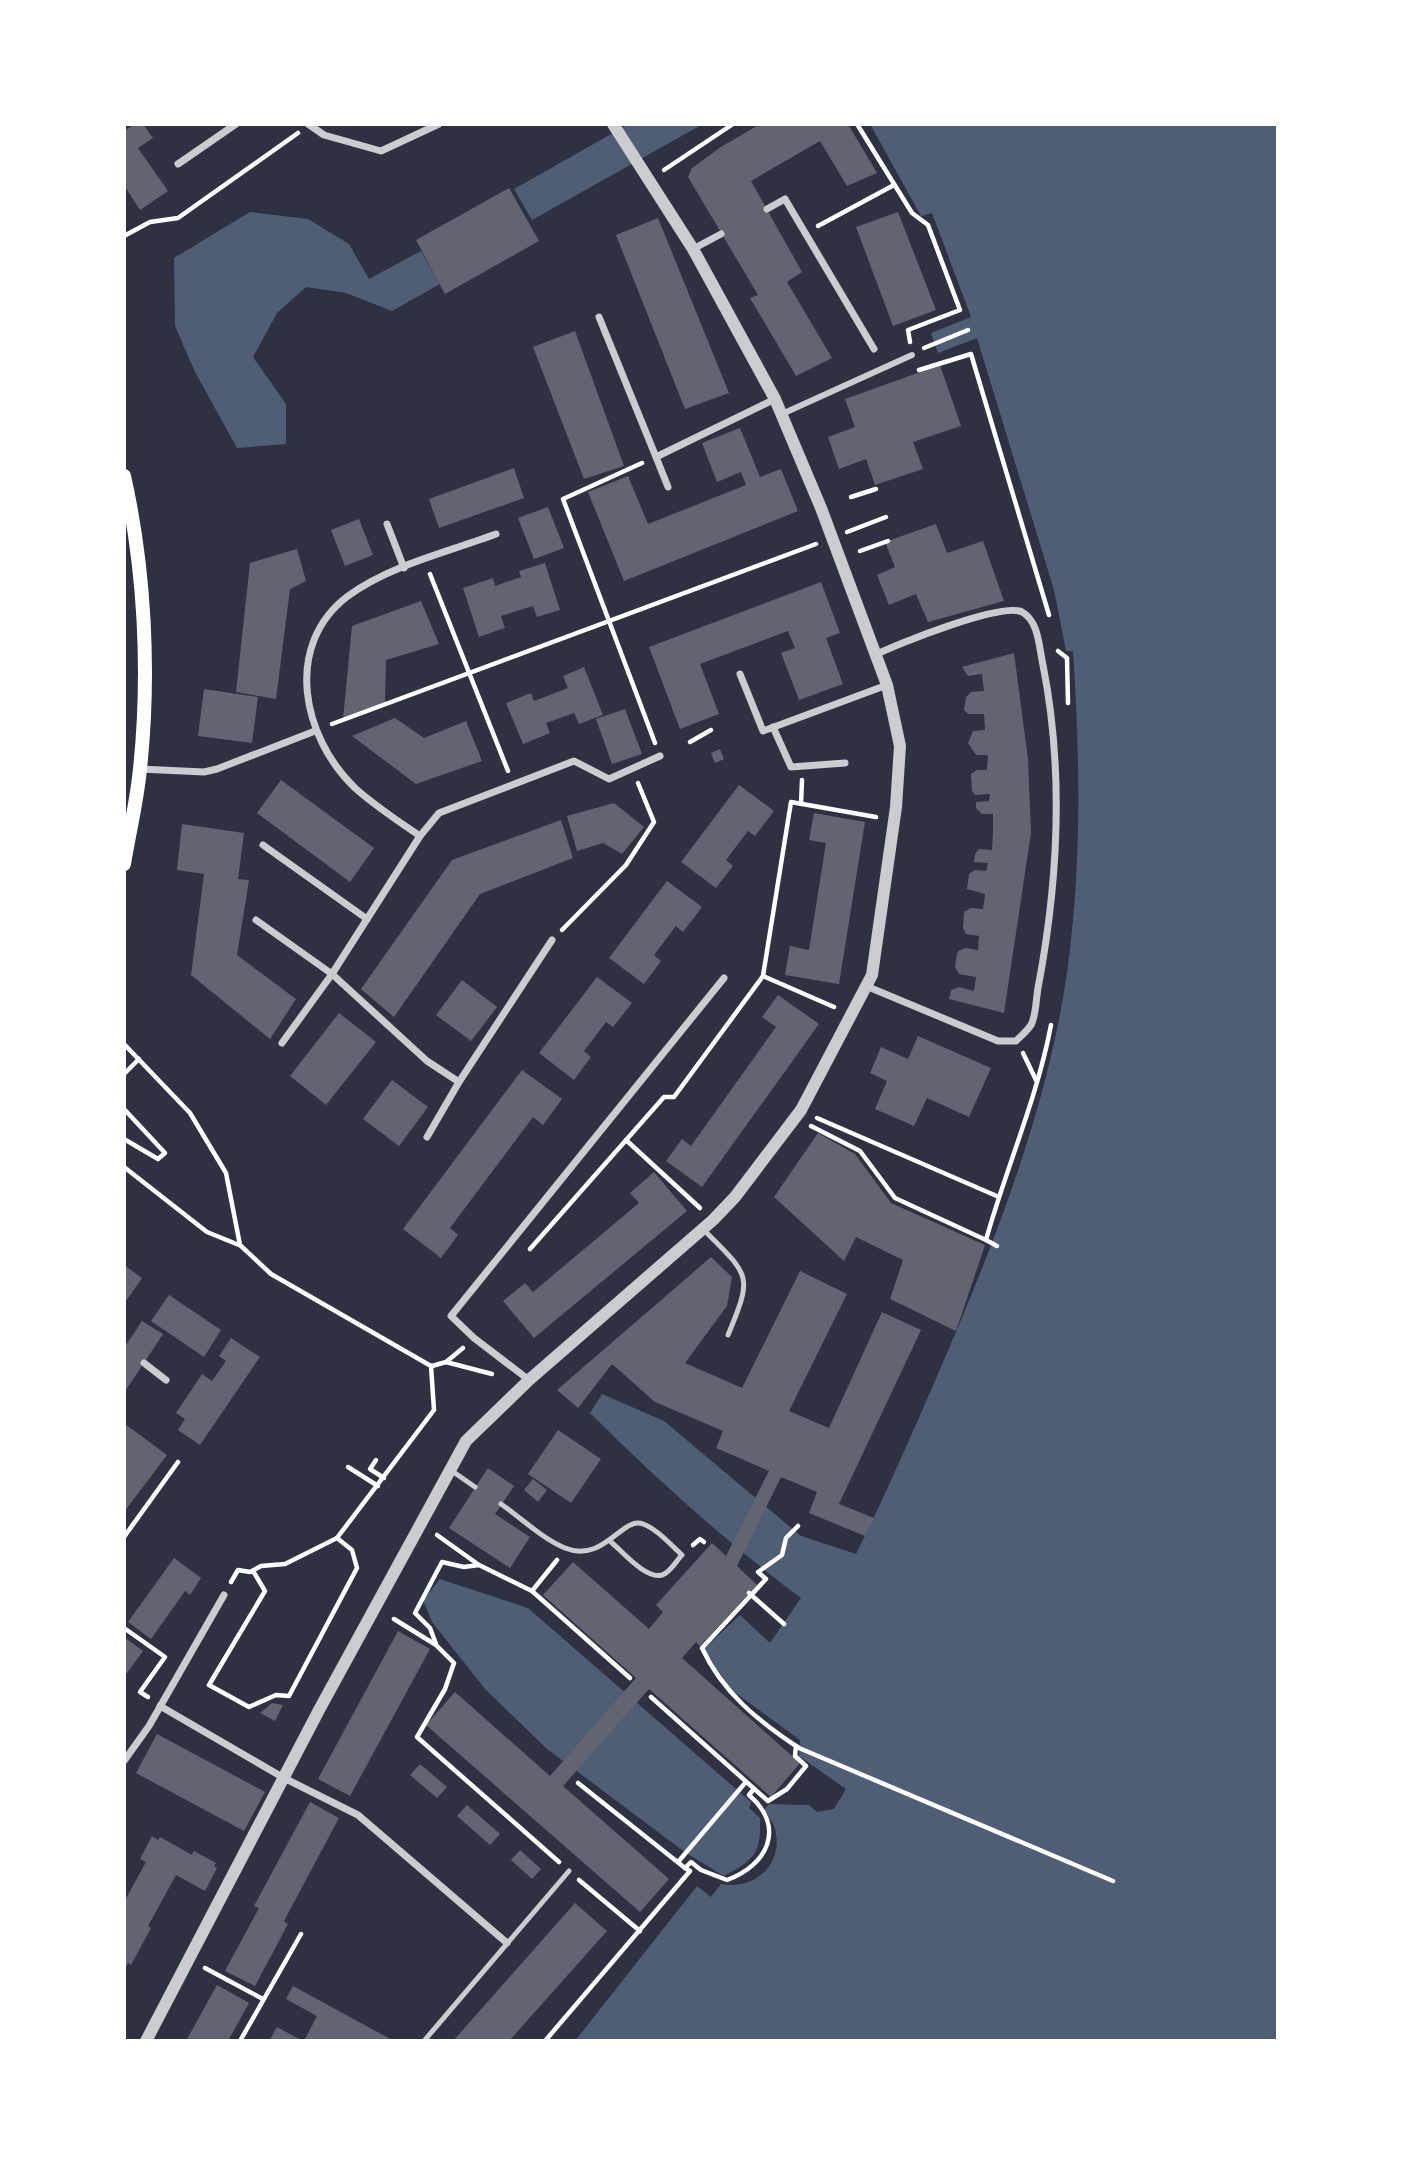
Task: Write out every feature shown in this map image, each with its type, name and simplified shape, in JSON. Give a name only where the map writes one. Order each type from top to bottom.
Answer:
[{"type":"main road","points":[[124,476],[132,512],[142,623],[144,695],[140,769],[124,864]]},
{"type":"street","points":[[178,164],[236,124]]},
{"type":"street","points":[[309,125],[324,135],[381,151],[439,124]]},
{"type":"street","points":[[146,2041],[466,1441],[529,1380],[708,1225],[794,1120],[872,975],[897,795],[900,746],[887,685],[775,399],[693,249],[613,124]]},
{"type":"street","points":[[766,209],[785,199],[874,349]]},
{"type":"street","points":[[693,249],[720,234]]},
{"type":"street","points":[[599,317],[668,486]]},
{"type":"street","points":[[782,414],[912,355]]},
{"type":"street","points":[[656,457],[775,399]]},
{"type":"street","points":[[387,524],[404,568]]},
{"type":"street","points":[[420,836],[354,787],[330,759],[315,731],[307,699],[306,664],[313,636],[326,617],[347,597],[367,584],[496,534]]},
{"type":"street","points":[[866,986],[998,1041],[1016,1041],[1031,1024],[1044,956],[1057,814],[1052,709],[1035,629],[1027,616],[1019,611],[1005,611],[920,635],[875,654]]},
{"type":"street","points":[[740,674],[762,732],[887,685]]},
{"type":"street","points":[[773,727],[791,767],[845,763]]},
{"type":"street","points":[[140,769],[204,772],[315,731]]},
{"type":"street","points":[[282,1043],[332,974],[420,836],[439,813],[574,761],[609,779],[660,756]]},
{"type":"street","points":[[263,845],[367,919]]},
{"type":"street","points":[[256,920],[332,974],[427,1061],[459,1082]]},
{"type":"street","points":[[427,1137],[459,1082],[552,940]]},
{"type":"street","points":[[529,1380],[474,1338],[451,1315],[724,978]]},
{"type":"street","points":[[144,1363],[166,1380]]},
{"type":"street","points":[[124,1761],[160,1706],[223,1595]]},
{"type":"street","points":[[160,1706],[284,1778],[358,1815],[507,1943]]},
{"type":"lane","points":[[708,1225],[745,1280],[745,1294],[728,1335]]},
{"type":"lane","points":[[450,1469],[475,1487]]},
{"type":"lane","points":[[502,1504],[566,1548],[588,1550],[611,1542],[626,1525],[634,1522],[644,1524],[682,1555],[665,1574],[658,1576],[643,1570],[611,1542]]},
{"type":"lane","points":[[424,2041],[569,1871]]},
{"type":"path","points":[[648,181],[733,124]]},
{"type":"path","points":[[857,124],[912,213],[928,225],[960,310],[908,330],[912,355],[919,372],[971,354],[1046,601]]},
{"type":"path","points":[[124,236],[150,222],[178,218],[309,125]]},
{"type":"path","points":[[806,233],[894,185]]},
{"type":"path","points":[[912,355],[934,342],[968,330]]},
{"type":"path","points":[[626,470],[563,499],[660,756]]},
{"type":"path","points":[[850,497],[876,489]]},
{"type":"path","points":[[856,528],[886,517]]},
{"type":"path","points":[[315,731],[831,538]]},
{"type":"path","points":[[860,551],[888,541]]},
{"type":"path","points":[[425,560],[513,784]]},
{"type":"path","points":[[691,742],[711,730]]},
{"type":"path","points":[[552,940],[626,865],[654,822],[632,768]]},
{"type":"path","points":[[764,976],[850,1015]]},
{"type":"path","points":[[988,1242],[999,1197],[1019,1145],[1037,1081],[1016,1041]]},
{"type":"path","points":[[124,1044],[190,1112],[226,1173],[240,1245]]},
{"type":"path","points":[[124,1074],[139,1059]]},
{"type":"path","points":[[124,1109],[165,1153],[158,1159],[124,1139]]},
{"type":"path","points":[[821,1120],[999,1197]]},
{"type":"path","points":[[813,1126],[860,1151],[895,1198],[997,1246]]},
{"type":"path","points":[[626,1140],[708,1225]]},
{"type":"path","points":[[124,1167],[207,1232],[240,1245],[271,1274],[432,1366],[446,1362],[474,1338]]},
{"type":"path","points":[[446,1362],[500,1376],[516,1370]]},
{"type":"path","points":[[223,1595],[238,1570],[253,1571],[261,1566],[285,1564],[337,1538],[434,1410],[432,1366]]},
{"type":"path","points":[[376,1460],[370,1469],[384,1478]]},
{"type":"path","points":[[124,1537],[178,1462]]},
{"type":"path","points":[[348,1466],[378,1486]]},
{"type":"path","points":[[798,1526],[786,1538],[782,1555],[758,1572],[766,1579],[702,1648],[714,1675],[734,1698],[798,1747],[1113,1881]]},
{"type":"path","points":[[437,1535],[479,1564],[532,1591],[630,1678]]},
{"type":"path","points":[[253,1571],[265,1591],[209,1685],[249,1707],[276,1695],[289,1696],[357,1568],[352,1550],[337,1538]]},
{"type":"path","points":[[532,1591],[566,1548]]},
{"type":"path","points":[[436,1645],[430,1628],[415,1613],[442,1562],[464,1567],[479,1564]]},
{"type":"path","points":[[750,1594],[784,1624]]},
{"type":"path","points":[[394,1619],[436,1645],[454,1663],[445,1689],[417,1737],[640,1931]]},
{"type":"path","points":[[124,1629],[165,1657]]},
{"type":"path","points":[[651,1697],[768,1801],[787,1789],[806,1766],[795,1756],[798,1747]]},
{"type":"path","points":[[545,2041],[690,1871],[578,1783]]},
{"type":"path","points":[[678,1862],[745,1783]]},
{"type":"path","points":[[685,1868],[691,1862],[701,1870],[727,1880],[747,1873],[764,1853],[770,1835],[759,1803],[749,1795],[753,1790]]},
{"type":"path","points":[[240,2041],[301,1934]]},
{"type":"path","points":[[217,1974],[263,1999]]},
{"type":"water","points":[[629,124],[703,124],[532,220],[514,189]]},
{"type":"water","points":[[870,124],[1278,124],[1278,2041],[575,2041],[697,1886],[711,1897],[721,1884],[733,1885],[755,1879],[771,1864],[777,1842],[774,1827],[764,1810],[769,1804],[809,1805],[817,1812],[834,1809],[846,1789],[799,1756],[800,1740],[729,1688],[704,1649],[740,1615],[770,1643],[801,1598],[692,1509],[590,1413],[602,1394],[664,1421],[801,1536],[856,1554],[953,1340],[1013,1186],[1045,1080],[1067,973],[1075,893],[1078,812],[1073,651],[1066,651],[1054,590],[977,338],[938,353],[931,333],[971,317],[932,213],[921,216]]},
{"type":"water","points":[[250,212],[308,219],[349,244],[369,279],[421,251],[440,284],[392,311],[346,293],[306,287],[277,313],[253,357],[286,404],[286,444],[237,448],[195,372],[175,326],[174,258]]},
{"type":"water","points":[[440,1579],[528,1608],[751,1802],[749,1808],[760,1818],[760,1830],[757,1848],[749,1860],[724,1876],[686,1853],[547,1749],[485,1689],[432,1622],[423,1600]]},
{"type":"building","points":[[135,124],[143,124],[153,138],[138,148],[168,191],[140,210],[124,185],[124,131]]},
{"type":"building","points":[[760,124],[848,124],[877,173],[847,186],[820,141],[751,181],[802,272],[787,282],[832,358],[796,376],[750,298],[758,295],[688,177],[692,168]]},
{"type":"building","points":[[509,188],[539,241],[445,294],[416,240]]},
{"type":"building","points":[[898,212],[936,310],[893,326],[856,227]]},
{"type":"building","points":[[658,218],[729,393],[685,409],[616,235]]},
{"type":"building","points":[[575,331],[624,466],[584,479],[533,347]]},
{"type":"building","points":[[940,365],[961,426],[913,442],[923,469],[875,485],[866,459],[839,469],[828,437],[855,427],[845,399]]},
{"type":"building","points":[[740,428],[760,477],[781,469],[798,511],[624,581],[588,492],[628,476],[648,524],[746,485],[741,472],[717,482],[702,443]]},
{"type":"building","points":[[514,468],[524,498],[439,528],[429,499]]},
{"type":"building","points":[[548,507],[564,548],[534,559],[518,518]]},
{"type":"building","points":[[359,519],[373,555],[345,566],[331,530]]},
{"type":"building","points":[[936,524],[947,553],[983,541],[1004,601],[928,622],[916,594],[889,605],[877,575],[895,567],[885,542]]},
{"type":"building","points":[[297,549],[306,581],[290,589],[276,699],[236,692],[250,563]]},
{"type":"building","points":[[545,563],[560,610],[537,617],[533,606],[501,616],[505,628],[479,637],[463,588],[493,578],[495,586],[521,577],[519,571]]},
{"type":"building","points":[[821,582],[840,633],[826,638],[843,684],[799,700],[781,653],[795,648],[788,631],[700,664],[719,714],[680,729],[649,647]]},
{"type":"building","points":[[421,601],[439,644],[386,660],[385,704],[343,719],[352,626]]},
{"type":"building","points":[[1014,653],[1028,759],[1031,833],[1004,1013],[949,999],[951,990],[959,987],[974,991],[976,977],[959,974],[955,967],[958,951],[966,948],[978,950],[979,936],[966,934],[963,928],[964,912],[971,908],[983,909],[985,894],[967,889],[969,874],[975,870],[986,871],[988,863],[974,862],[975,854],[979,849],[992,850],[993,831],[993,814],[982,814],[976,808],[976,802],[989,801],[990,794],[975,795],[972,791],[971,774],[977,770],[987,770],[988,755],[976,755],[968,743],[973,731],[985,730],[984,714],[968,714],[964,710],[966,697],[971,692],[984,691],[982,674],[968,676],[962,667]]},
{"type":"building","points":[[584,667],[603,715],[579,724],[574,713],[546,723],[550,733],[523,744],[506,703],[531,693],[534,701],[568,688],[563,676]]},
{"type":"building","points":[[204,689],[258,697],[252,743],[198,736]]},
{"type":"building","points":[[625,709],[642,754],[612,764],[596,719]]},
{"type":"building","points":[[395,718],[424,738],[466,721],[482,761],[416,784],[352,736]]},
{"type":"building","points":[[720,749],[724,759],[715,763],[711,753]]},
{"type":"building","points":[[281,780],[374,848],[350,882],[257,813]]},
{"type":"building","points":[[739,785],[774,811],[755,836],[748,831],[726,860],[733,866],[716,888],[681,862]]},
{"type":"building","points":[[614,803],[644,827],[622,854],[603,843],[577,851],[567,816]]},
{"type":"building","points":[[814,813],[865,822],[839,984],[785,975],[790,946],[809,950],[826,843],[809,840]]},
{"type":"building","points":[[561,820],[573,858],[480,894],[394,1017],[361,989],[452,860]]},
{"type":"building","points":[[182,824],[244,833],[238,879],[249,880],[237,955],[296,999],[270,1039],[191,975],[204,874],[177,870]]},
{"type":"building","points":[[667,881],[702,907],[683,932],[676,926],[654,955],[661,961],[644,984],[609,958]]},
{"type":"building","points":[[597,977],[632,1003],[613,1027],[606,1022],[584,1051],[591,1057],[574,1080],[539,1053]]},
{"type":"building","points":[[462,980],[497,1007],[471,1041],[436,1015]]},
{"type":"building","points":[[778,995],[819,1024],[702,1187],[666,1161],[682,1139],[691,1146],[776,1027],[762,1017]]},
{"type":"building","points":[[339,1013],[376,1042],[326,1105],[290,1076]]},
{"type":"building","points":[[918,1036],[991,1068],[969,1117],[927,1098],[914,1126],[875,1109],[887,1081],[870,1073],[881,1047],[908,1059]]},
{"type":"building","points":[[522,1070],[562,1099],[543,1125],[533,1117],[450,1228],[458,1235],[441,1258],[403,1229]]},
{"type":"building","points":[[392,1080],[428,1107],[399,1146],[363,1119]]},
{"type":"building","points":[[818,1133],[855,1154],[891,1203],[985,1245],[956,1331],[890,1299],[903,1260],[856,1237],[844,1261],[774,1197]]},
{"type":"building","points":[[654,1172],[687,1211],[534,1338],[503,1301],[525,1283],[533,1292],[639,1203],[630,1193]]},
{"type":"building","points":[[711,1257],[732,1277],[727,1306],[685,1363],[742,1388],[800,1271],[847,1294],[789,1411],[829,1428],[882,1312],[921,1330],[839,1504],[874,1518],[865,1536],[809,1513],[817,1492],[781,1477],[737,1566],[757,1585],[700,1646],[696,1642],[682,1658],[800,1763],[771,1797],[649,1689],[563,1786],[669,1879],[640,1912],[426,1725],[455,1692],[550,1776],[636,1678],[543,1595],[573,1562],[649,1629],[663,1612],[656,1605],[712,1543],[726,1556],[769,1471],[716,1448],[723,1431],[655,1402],[612,1364],[578,1408],[557,1390]]},
{"type":"building","points":[[124,1265],[142,1278],[124,1304]]},
{"type":"building","points":[[169,1295],[221,1330],[204,1357],[151,1321]]},
{"type":"building","points":[[142,1321],[163,1334],[124,1393],[124,1348]]},
{"type":"building","points":[[231,1338],[260,1357],[200,1445],[178,1430],[185,1419],[176,1413],[202,1374],[212,1381],[226,1361],[219,1356]]},
{"type":"building","points":[[125,1424],[167,1455],[124,1512],[124,1426]]},
{"type":"building","points":[[558,1430],[601,1459],[571,1503],[528,1474]]},
{"type":"building","points":[[488,1468],[514,1486],[495,1514],[530,1537],[510,1568],[449,1528]]},
{"type":"building","points":[[533,1479],[547,1490],[538,1502],[524,1490]]},
{"type":"building","points":[[174,1558],[201,1578],[190,1595],[185,1591],[151,1639],[128,1622]]},
{"type":"building","points":[[398,1631],[430,1649],[350,1796],[318,1779]]},
{"type":"building","points":[[124,1637],[143,1651],[124,1677]]},
{"type":"building","points":[[272,1703],[283,1705],[275,1721],[260,1713]]},
{"type":"building","points":[[157,1734],[265,1792],[244,1831],[136,1773]]},
{"type":"building","points":[[420,1764],[447,1787],[437,1798],[410,1775]]},
{"type":"building","points":[[310,1802],[339,1818],[284,1921],[288,1924],[255,1986],[225,1971],[259,1908],[254,1906]]},
{"type":"building","points":[[467,1805],[500,1834],[490,1845],[457,1816]]},
{"type":"building","points":[[152,1836],[158,1840],[160,1837],[192,1855],[194,1851],[216,1863],[214,1866],[217,1868],[205,1891],[176,1875],[148,1926],[151,1928],[131,1965],[128,1963],[124,1970],[124,1902],[146,1862],[140,1859]]},
{"type":"building","points":[[520,1850],[541,1869],[532,1879],[511,1860]]},
{"type":"building","points":[[575,1903],[607,1931],[509,2041],[453,2041]]},
{"type":"building","points":[[217,1985],[249,2003],[228,2041],[186,2041]]},
{"type":"building","points":[[293,1986],[394,2041],[304,2041],[317,2016],[286,1999]]},
{"type":"building","points":[[277,2027],[303,2041],[269,2041]]}]
